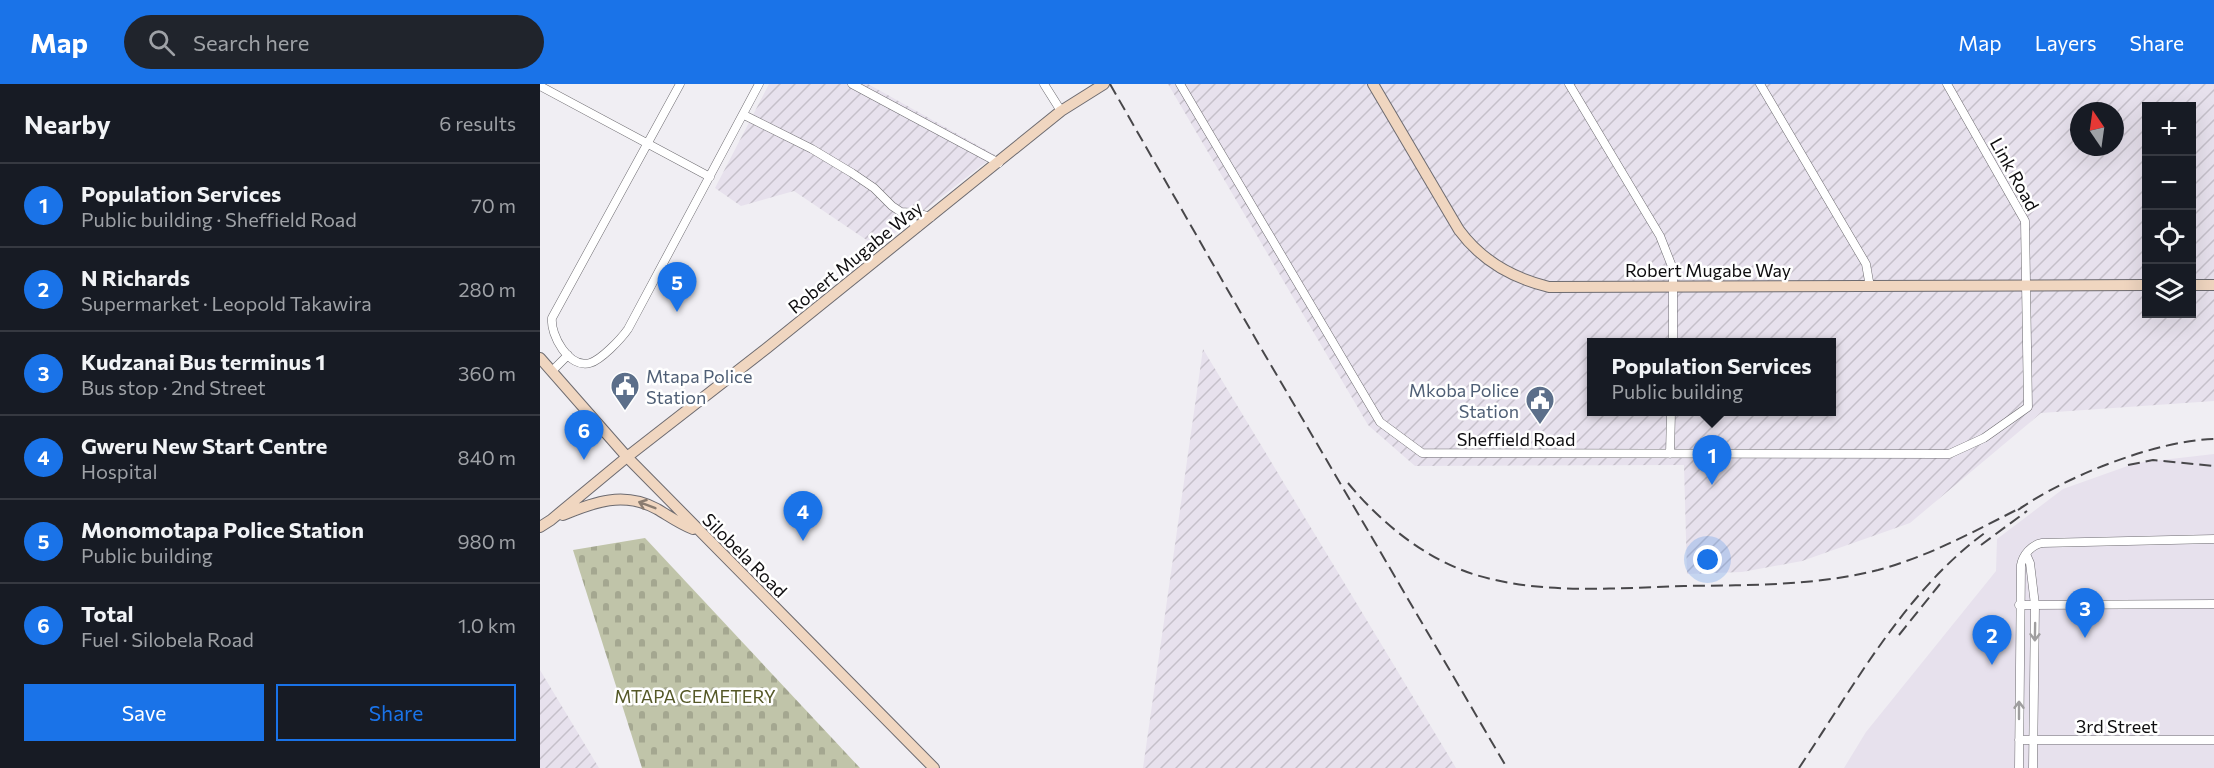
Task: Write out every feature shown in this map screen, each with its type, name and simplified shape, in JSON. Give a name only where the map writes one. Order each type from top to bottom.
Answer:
[{"type":"street","points":[[679,84],[552,318],[551,327],[554,336],[568,355],[584,364],[591,363],[622,337],[628,329],[759,84]]},
{"type":"street","points":[[852,84],[999,163]]},
{"type":"street","points":[[1044,84],[1061,111]]},
{"type":"street","name":"Robert Mugabe Way","points":[[551,520],[1061,111],[1104,84]]},
{"type":"street","name":"Sheffield Road","points":[[1180,84],[1380,422],[1422,453],[1949,454],[1984,438],[2028,407],[2026,286]]},
{"type":"street","name":"Robert Mugabe Way","points":[[1373,84],[1458,230],[1489,261],[1529,282],[1549,287],[2142,285]]},
{"type":"street","points":[[1569,84],[1660,236],[1673,269],[1673,338]]},
{"type":"street","points":[[1760,84],[1866,264],[1870,287]]},
{"type":"street","name":"Link Road","points":[[1947,84],[2025,221],[2026,286]]},
{"type":"street","points":[[540,86],[710,177]]},
{"type":"street","points":[[744,115],[812,149],[852,173],[874,188],[918,227]]},
{"type":"street","points":[[902,212],[931,217]]},
{"type":"street","points":[[2196,285],[2214,285]]},
{"type":"street","points":[[552,371],[568,355]]},
{"type":"street","name":"Silobela Road","points":[[540,358],[627,457],[699,532],[934,768]]},
{"type":"street","points":[[1670,454],[1671,416]]},
{"type":"street","points":[[540,527],[551,520],[600,501],[621,499],[656,508],[684,526],[699,532]]},
{"type":"street","points":[[2019,768],[2019,605],[2021,565],[2026,554],[2033,546],[2042,543],[2214,539]]},
{"type":"street","points":[[2026,554],[2030,563],[2035,605],[2033,768]]},
{"type":"street","points":[[2019,605],[2214,604]]},
{"type":"street","name":"3rd Street","points":[[2019,740],[2214,740]]},
{"type":"shaded area","points":[[769,84],[868,84],[995,155],[877,247],[794,191],[741,206],[715,188]]},
{"type":"shaded area","points":[[1168,84],[2214,84],[2214,401],[2041,413],[1910,523],[1802,561],[1742,572],[1687,574],[1684,465],[1415,466],[1368,425]]},
{"type":"shaded area","points":[[1203,349],[1456,768],[1143,768]]},
{"type":"shaded area","points":[[2214,454],[2214,768],[1844,768],[1866,732],[1996,571],[1997,539],[2063,489],[2136,463]]},
{"type":"shaded area","points":[[540,670],[599,768],[540,768]]},
{"type":"green space","name":"MTAPA CEMETERY","points":[[645,538],[860,768],[642,768],[573,550]]},
{"type":"railway","points":[[1110,84],[1258,343],[1507,768]]},
{"type":"railway","points":[[2018,510],[2060,485],[2112,462],[2166,446],[2214,439]]},
{"type":"railway","points":[[2128,465],[2153,460],[2214,466]]},
{"type":"railway","points":[[1348,483],[1375,512],[1405,538],[1439,560],[1476,575],[1501,581],[1579,589],[1782,584],[1854,575],[1878,570],[1935,550],[2024,506]]},
{"type":"railway","points":[[1981,545],[2027,511]]},
{"type":"railway","points":[[1799,768],[1861,673],[1906,611],[1930,582],[1986,532]]},
{"type":"railway","points":[[1899,635],[1940,584]]},
{"type":"place","name":"Monomotapa Police Station","points":[[677,312]]},
{"type":"place","name":"Mtapa Police Station","points":[[625,412]]},
{"type":"place","name":"Mkoba Police Station","points":[[1540,426]]},
{"type":"place","name":"Total","points":[[584,460]]},
{"type":"place","name":"Population Services","points":[[1712,485]]},
{"type":"place","name":"Gweru New Start Centre","points":[[803,541]]},
{"type":"place","name":"Kudzanai Bus terminus 1","points":[[2085,638]]},
{"type":"place","name":"N Richards","points":[[1992,665]]}]
